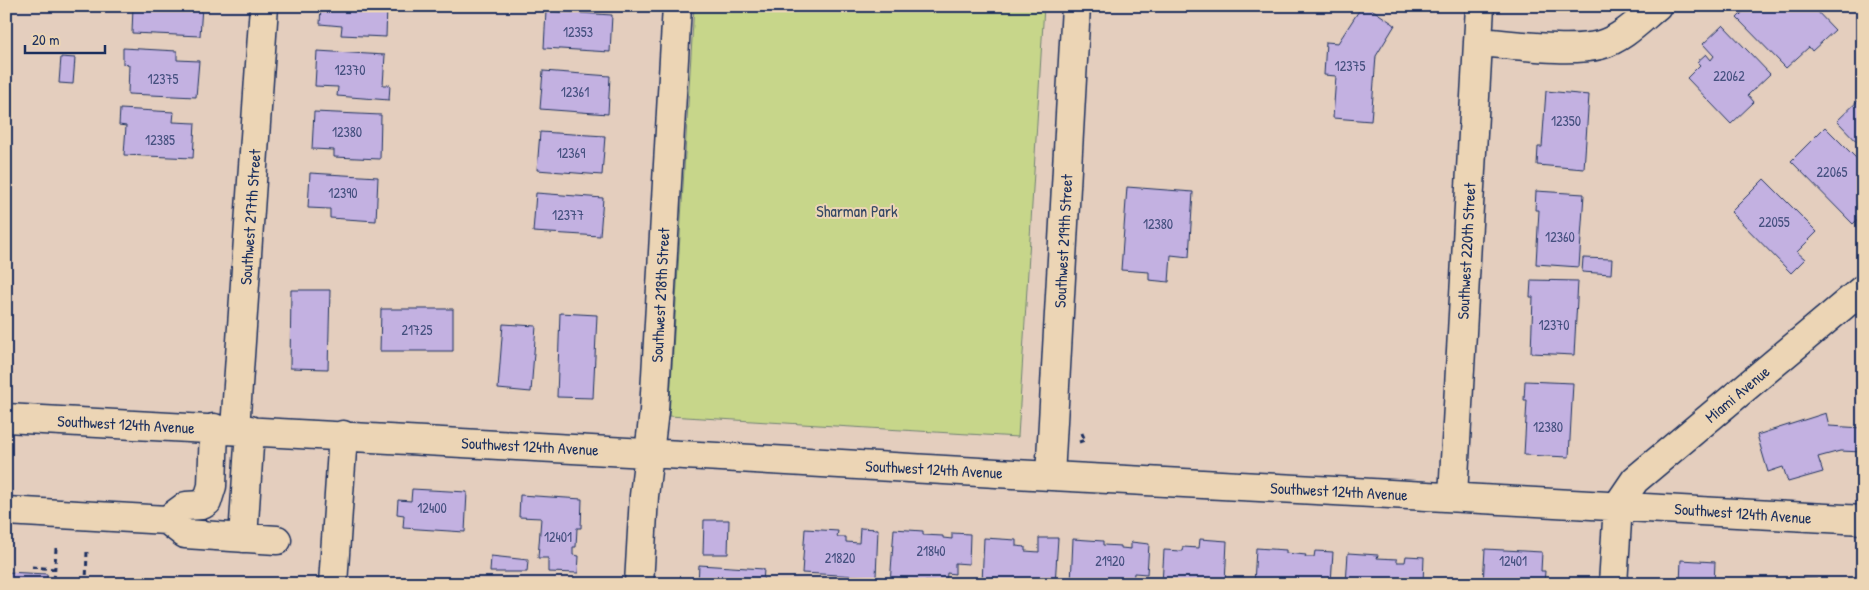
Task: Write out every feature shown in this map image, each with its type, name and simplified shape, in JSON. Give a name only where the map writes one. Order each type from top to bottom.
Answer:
[{"type":"street","name":"Southwest 217th Street","points":[[233,429],[264,6]]},
{"type":"street","name":"Southwest 218th Street","points":[[639,584],[644,496],[654,401],[677,6]]},
{"type":"street","name":"Southwest 219th Street","points":[[1050,476],[1076,6]]},
{"type":"street","name":"Southwest 220th Street","points":[[1453,496],[1480,6]]},
{"type":"street","points":[[1478,42],[1564,47],[1601,45],[1632,27],[1657,6]]},
{"type":"street","name":"Miami Avenue","points":[[1618,505],[1635,480],[1863,289]]},
{"type":"street","name":"Southwest 124th Avenue","points":[[6,418],[342,435],[1050,476],[1618,505],[1863,520]]},
{"type":"street","points":[[167,520],[186,506],[202,505],[207,502],[233,429]]},
{"type":"street","points":[[233,429],[243,538]]},
{"type":"street","points":[[333,584],[342,435]]},
{"type":"street","points":[[1613,584],[1618,505]]},
{"type":"street","points":[[6,511],[167,520],[185,534],[276,540]]},
{"type":"path","points":[[56,548],[54,583],[79,584]]},
{"type":"path","points":[[86,584],[88,550]]},
{"type":"path","points":[[32,567],[55,569]]},
{"type":"green space","name":"Sharman Park","points":[[694,6],[1044,6],[1018,437],[669,416]]},
{"type":"building","points":[[133,6],[202,6],[200,36],[132,33]]},
{"type":"building","points":[[321,6],[387,6],[386,37],[341,35],[342,26],[320,24]]},
{"type":"building","points":[[1362,6],[1367,6],[1395,25],[1376,56],[1371,121],[1333,118],[1336,76],[1324,75],[1326,42],[1338,43]]},
{"type":"building","points":[[1749,6],[1765,6],[1768,10],[1772,6],[1812,6],[1835,30],[1812,51],[1809,47],[1786,68],[1737,18]]},
{"type":"building","points":[[546,11],[612,15],[610,52],[544,48]]},
{"type":"building","points":[[1723,25],[1770,74],[1748,95],[1754,102],[1731,124],[1687,78],[1700,65],[1697,62],[1706,54],[1711,60],[1714,56],[1703,44]]},
{"type":"building","points":[[123,48],[177,51],[177,60],[199,61],[196,97],[128,94],[129,65],[123,64]]},
{"type":"building","points":[[317,51],[385,55],[383,85],[390,85],[389,100],[337,96],[338,87],[315,86]]},
{"type":"building","points":[[61,57],[75,58],[73,84],[59,83]]},
{"type":"building","points":[[543,71],[610,76],[608,114],[540,109]]},
{"type":"building","points":[[1546,91],[1589,95],[1584,169],[1537,165],[1538,147],[1542,147]]},
{"type":"building","points":[[1863,96],[1863,148],[1837,121]]},
{"type":"building","points":[[6,102],[10,103],[7,145],[6,145]]},
{"type":"building","points":[[120,109],[174,112],[173,122],[195,123],[193,158],[124,155],[126,126],[119,125]]},
{"type":"building","points":[[314,112],[381,115],[380,159],[334,157],[334,150],[312,149]]},
{"type":"building","points":[[1825,127],[1863,165],[1863,179],[1858,183],[1863,188],[1863,214],[1853,224],[1791,161]]},
{"type":"building","points":[[540,132],[605,136],[602,175],[537,170]]},
{"type":"building","points":[[310,173],[378,177],[376,221],[330,218],[330,209],[308,208]]},
{"type":"building","points":[[1764,179],[1817,232],[1797,252],[1805,259],[1791,273],[1731,212]]},
{"type":"building","points":[[1127,187],[1193,192],[1189,257],[1171,255],[1169,282],[1149,280],[1149,272],[1121,270]]},
{"type":"building","points":[[1536,191],[1584,194],[1579,267],[1536,264],[1539,210],[1535,210]]},
{"type":"building","points":[[536,193],[603,198],[600,236],[533,232]]},
{"type":"building","points":[[1583,258],[1612,259],[1611,274],[1582,272]]},
{"type":"building","points":[[1531,280],[1578,281],[1574,355],[1531,353],[1533,297],[1530,297]]},
{"type":"building","points":[[291,290],[330,290],[328,369],[290,368]]},
{"type":"building","points":[[381,309],[453,309],[453,351],[380,351]]},
{"type":"building","points":[[560,313],[597,315],[593,398],[557,397]]},
{"type":"building","points":[[503,324],[536,326],[531,392],[498,389]]},
{"type":"building","points":[[1525,381],[1573,383],[1569,457],[1524,455],[1527,400],[1524,400]]},
{"type":"building","points":[[1826,413],[1829,426],[1863,428],[1863,452],[1840,451],[1818,457],[1823,472],[1788,482],[1783,467],[1768,472],[1757,435]]},
{"type":"building","points":[[412,489],[467,492],[465,532],[403,528],[404,515],[397,514],[398,500],[411,501]]},
{"type":"building","points":[[520,495],[582,499],[581,528],[577,528],[576,547],[573,547],[573,555],[579,556],[578,573],[548,572],[548,558],[538,558],[541,518],[519,517]]},
{"type":"building","points":[[704,520],[729,520],[728,554],[703,554]]},
{"type":"building","points":[[860,528],[878,529],[876,577],[802,573],[805,529],[838,531],[837,537],[846,537],[846,542],[859,543]]},
{"type":"building","points":[[894,529],[923,531],[923,535],[943,536],[943,538],[952,539],[952,533],[970,534],[969,564],[955,563],[955,574],[947,573],[946,583],[913,581],[913,584],[890,584]]},
{"type":"building","points":[[984,538],[1016,540],[1016,546],[1025,547],[1025,551],[1039,552],[1039,538],[1058,538],[1055,584],[982,583]]},
{"type":"building","points":[[1073,539],[1103,541],[1103,545],[1121,546],[1121,548],[1131,549],[1131,542],[1149,544],[1147,574],[1134,573],[1133,583],[1093,581],[1093,584],[1071,584]]},
{"type":"building","points":[[1200,539],[1227,541],[1225,584],[1162,584],[1164,550],[1182,551],[1183,547],[1199,548]]},
{"type":"building","points":[[1256,548],[1286,550],[1286,553],[1306,555],[1305,557],[1314,557],[1315,551],[1333,552],[1331,583],[1254,584]]},
{"type":"building","points":[[1485,549],[1542,552],[1541,571],[1545,571],[1544,584],[1483,584]]},
{"type":"building","points":[[1348,553],[1378,555],[1377,558],[1397,559],[1397,562],[1405,562],[1406,556],[1424,557],[1423,584],[1346,584]]},
{"type":"building","points":[[491,556],[528,560],[527,572],[490,572]]},
{"type":"building","points":[[1681,560],[1715,562],[1714,584],[1680,584]]},
{"type":"building","points":[[699,565],[764,569],[763,584],[698,584]]},
{"type":"building","points":[[6,572],[47,574],[47,584],[6,584]]},
{"type":"building","points":[[1790,578],[1817,579],[1817,584],[1790,584]]},
{"type":"building","points":[[394,579],[424,581],[424,584],[393,584]]}]
